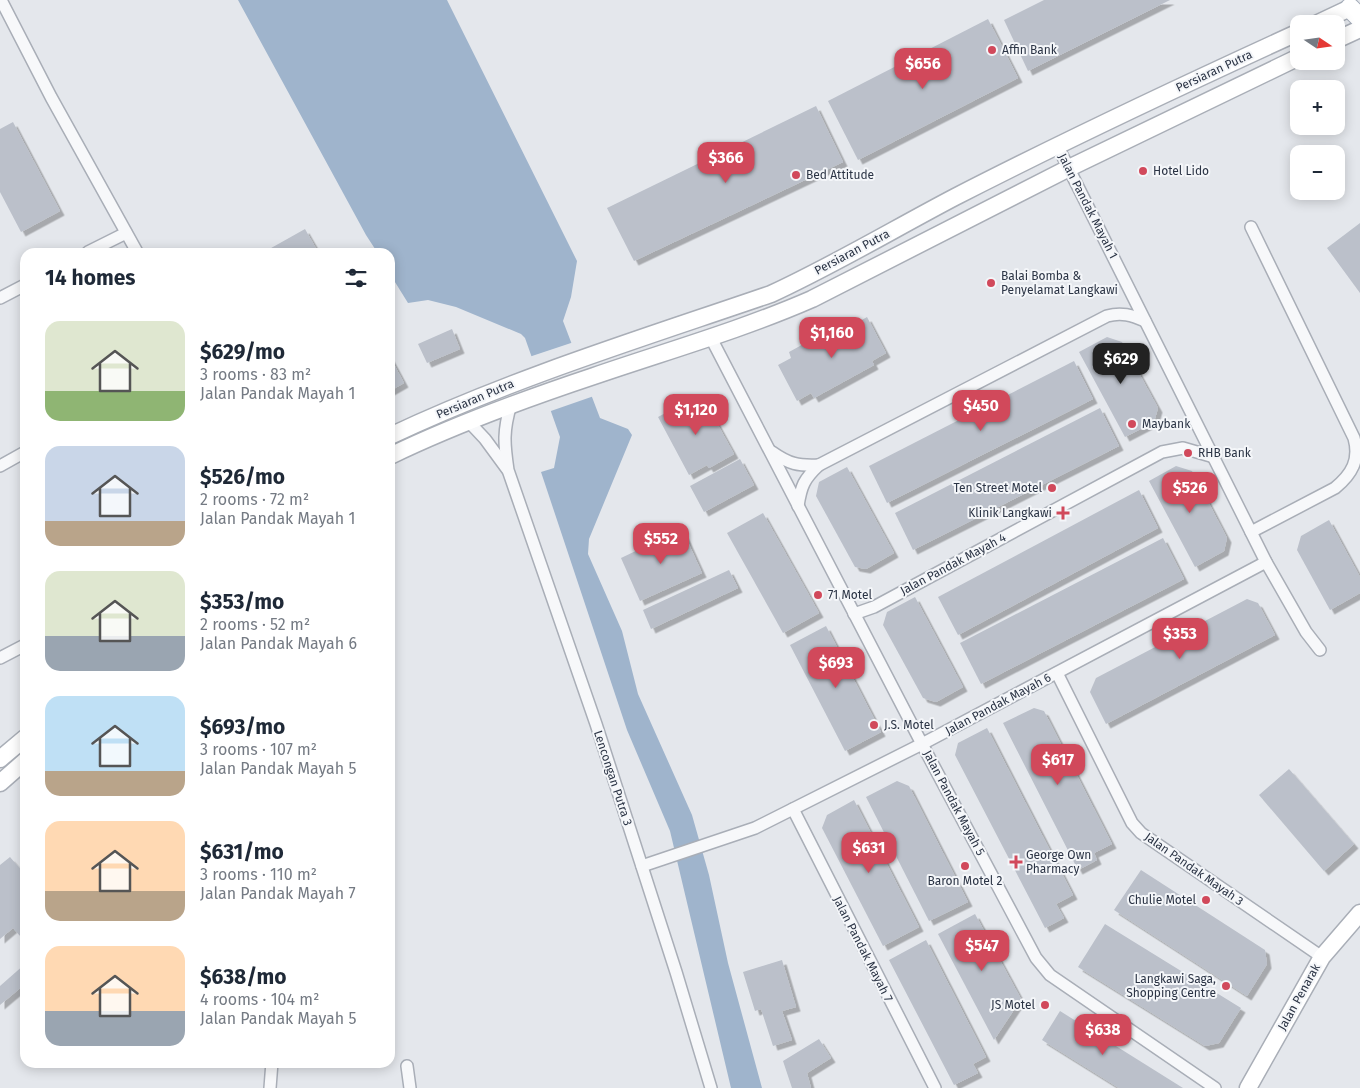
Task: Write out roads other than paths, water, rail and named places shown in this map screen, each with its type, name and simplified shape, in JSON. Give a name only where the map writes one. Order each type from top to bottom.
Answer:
[{"type":"main road","points":[[1337,15],[1353,8]]},
{"type":"main road","points":[[1345,36],[1360,29]]},
{"type":"main road","name":"Persiaran Putra","points":[[395,434],[522,380],[771,294],[805,278],[1057,145],[1290,36]]},
{"type":"main road","name":"Persiaran Putra","points":[[395,454],[511,404],[711,338],[812,299],[1069,168],[1290,62]]},
{"type":"main road","points":[[955,198],[966,220]]},
{"type":"main road","points":[[0,758],[20,742]]},
{"type":"main road","points":[[0,783],[20,765]]},
{"type":"main road","name":"Jalan Penarak","points":[[1248,1088],[1322,957],[1360,913]]},
{"type":"street","points":[[1,0],[51,97],[135,248]]},
{"type":"street","name":"Jalan Pandak Mayah 1","points":[[1057,145],[1266,562],[1306,632],[1320,650]]},
{"type":"street","points":[[1251,227],[1354,438],[1356,448],[1356,460],[1346,480],[1335,488],[1251,532]]},
{"type":"street","points":[[96,248],[126,233]]},
{"type":"street","points":[[0,298],[20,288]]},
{"type":"street","points":[[798,506],[801,488],[808,476],[818,465],[1107,316],[1116,313],[1125,314],[1145,321]]},
{"type":"street","name":"Jalan Pandak Mayah 5","points":[[711,338],[922,744],[1042,967],[1050,975],[1215,1088]]},
{"type":"street","points":[[508,470],[504,439],[505,424],[511,404]]},
{"type":"street","points":[[469,422],[485,439],[508,470]]},
{"type":"street","name":"Jalan Pandak Mayah 4","points":[[854,614],[874,607],[1162,452],[1183,448],[1214,457]]},
{"type":"street","points":[[770,451],[787,462],[802,466],[818,465]]},
{"type":"street","points":[[0,466],[20,455]]},
{"type":"street","name":"Lencongan Putra 3","points":[[508,470],[596,724],[711,1088]]},
{"type":"street","name":"Jalan Pandak Mayah 6","points":[[642,866],[755,828],[922,744],[1266,562]]},
{"type":"street","points":[[0,658],[20,648]]},
{"type":"street","name":"Jalan Pandak Mayah 3","points":[[1056,673],[1132,824],[1152,841],[1322,957]]},
{"type":"street","name":"Jalan Pandak Mayah 7","points":[[793,808],[935,1088]]},
{"type":"street","points":[[407,1066],[410,1088]]},
{"type":"street","points":[[270,1088],[272,1068]]},
{"type":"water","points":[[238,0],[447,0],[577,261],[571,297],[563,321],[600,418],[628,429],[632,435],[589,539],[588,554],[622,631],[638,694],[692,815],[709,875],[728,963],[762,1088],[731,1088],[670,831],[627,730],[541,472],[554,468],[560,437],[525,338],[521,334],[456,307],[428,300],[408,303],[395,282],[395,248],[374,248]]},
{"type":"place","name":"Affin Bank","points":[[992,50]]},
{"type":"place","name":"Hotel Lido","points":[[1143,171]]},
{"type":"place","name":"Bed Attitude","points":[[796,175]]},
{"type":"place","name":"Balai Bomba & Penyelamat Langkawi","points":[[991,283]]},
{"type":"place","name":"Maybank","points":[[1132,424]]},
{"type":"place","name":"RHB Bank","points":[[1188,453]]},
{"type":"place","name":"Ten Street Motel","points":[[1052,488]]},
{"type":"place","name":"Klinik Langkawi","points":[[1063,513]]},
{"type":"place","name":"71 Motel","points":[[818,595]]},
{"type":"place","name":"J.S. Motel","points":[[874,725]]},
{"type":"place","name":"George Own Pharmacy","points":[[1016,862]]},
{"type":"place","name":"Baron Motel 2","points":[[965,866]]},
{"type":"place","name":"Chulie Motel","points":[[1206,900]]},
{"type":"place","name":"Langkawi Saga, Shopping Centre","points":[[1226,986]]},
{"type":"place","name":"JS Motel","points":[[1045,1005]]}]
